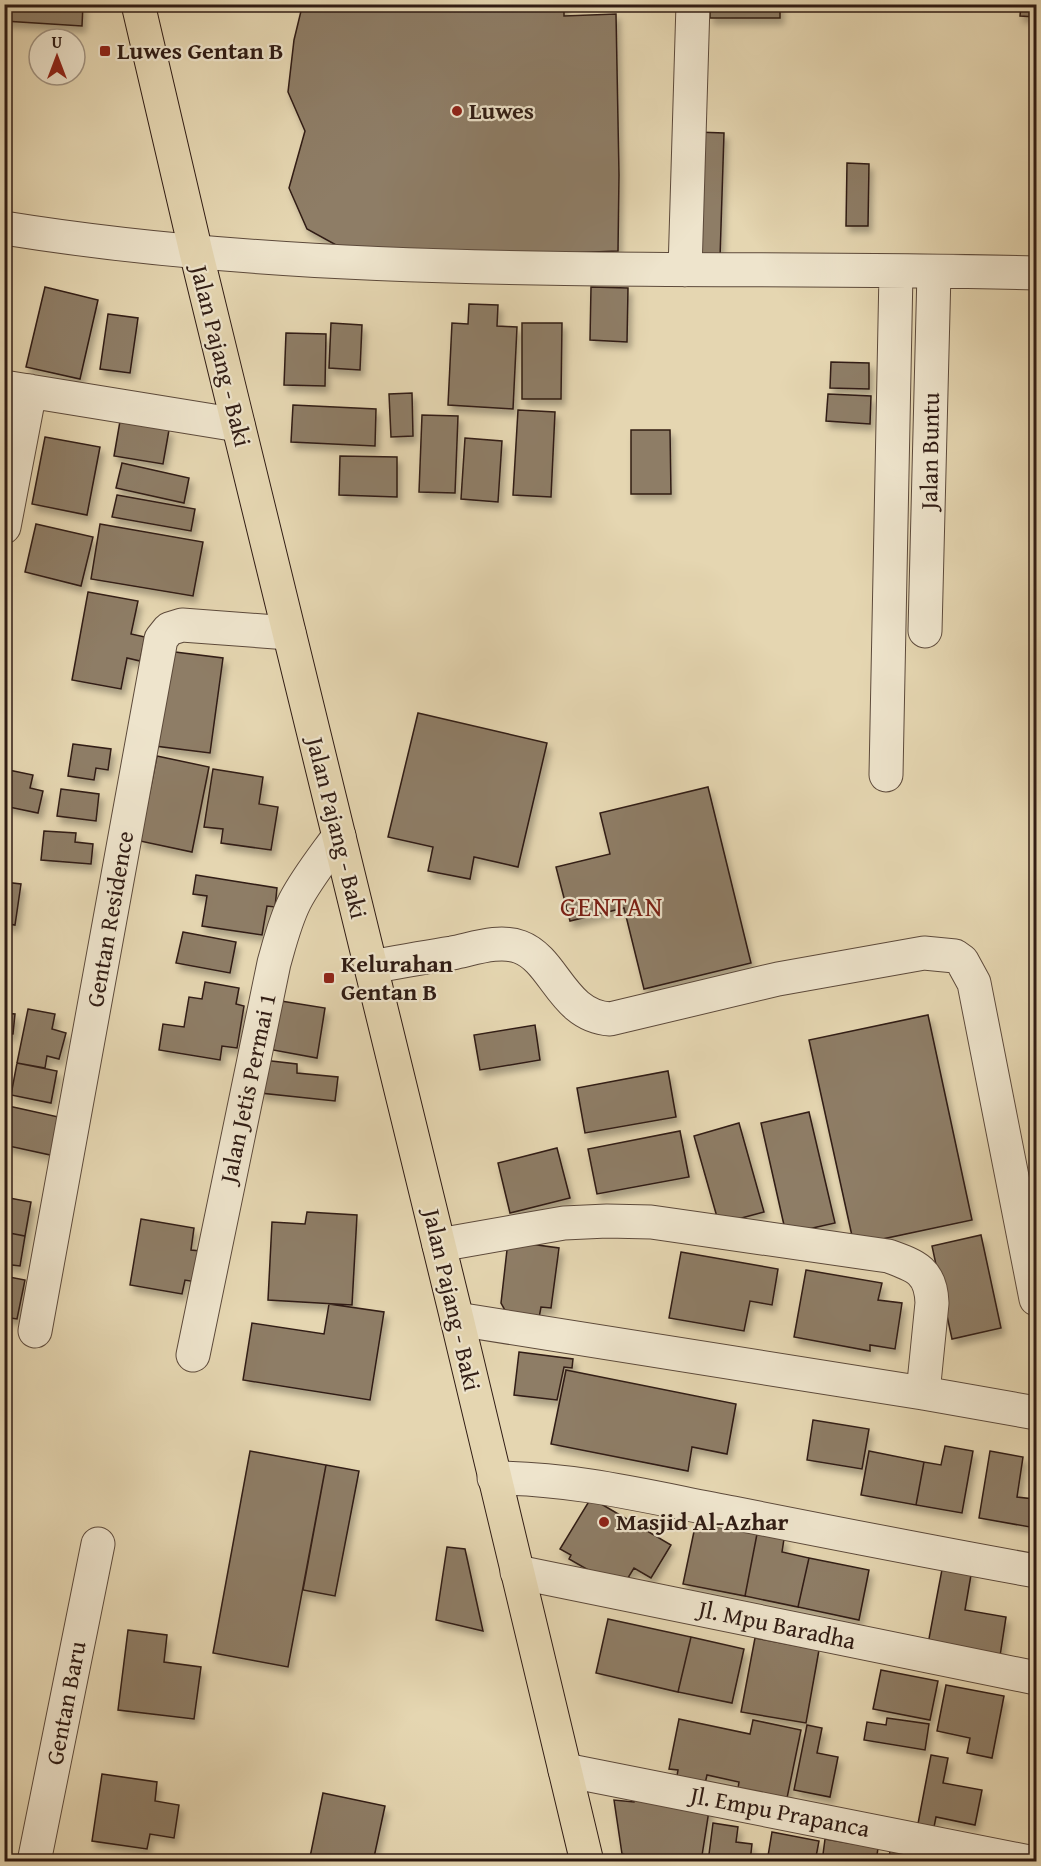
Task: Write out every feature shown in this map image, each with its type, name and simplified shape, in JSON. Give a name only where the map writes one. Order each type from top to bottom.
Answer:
[{"type":"main road","name":"Jalan Pajang - Baki","points":[[138,4],[196,252],[458,1320],[588,1862]]},
{"type":"street","points":[[685,270],[693,4]]},
{"type":"street","points":[[4,228],[196,252],[316,261],[441,266],[1036,273]]},
{"type":"street","points":[[886,775],[896,272]]},
{"type":"street","name":"Jalan Buntu","points":[[926,631],[934,272]]},
{"type":"street","points":[[4,527],[17,389],[238,425]]},
{"type":"street","name":"Gentan Residence","points":[[35,1330],[161,639],[169,629],[182,624],[289,633]]},
{"type":"street","name":"Jalan Jetis Permai 1","points":[[193,1355],[274,963],[295,901],[339,836]]},
{"type":"street","points":[[371,967],[493,945],[518,946],[531,952],[576,1005],[601,1019],[610,1019],[778,980],[924,953],[955,956],[963,961],[974,983],[1036,1299]]},
{"type":"street","points":[[439,1245],[564,1223],[651,1222],[888,1256],[909,1264],[925,1275],[932,1288],[923,1393]]},
{"type":"street","points":[[458,1320],[1036,1413]]},
{"type":"street","points":[[493,1471],[617,1490],[1036,1571]]},
{"type":"street","name":"Gentan Baru","points":[[34,1862],[98,1544]]},
{"type":"street","name":"Jl. Mpu Baradha","points":[[517,1572],[1036,1678]]},
{"type":"street","name":"Jl. Empu Prapanca","points":[[565,1770],[1029,1862]]},
{"type":"building","points":[[4,4],[83,4],[82,26],[4,21]]},
{"type":"building","name":"Luwes","points":[[300,4],[564,4],[564,16],[616,14],[618,251],[492,256],[356,256],[307,229],[289,188],[305,131],[288,92],[294,40],[302,7]]},
{"type":"building","points":[[710,4],[780,4],[780,18],[710,18]]},
{"type":"building","points":[[1021,4],[1036,4],[1036,17],[1020,16]]},
{"type":"building","points":[[696,132],[724,133],[720,258],[693,257]]},
{"type":"building","points":[[847,163],[869,164],[868,226],[846,226]]},
{"type":"building","points":[[45,287],[98,300],[80,379],[26,367]]},
{"type":"building","points":[[591,287],[628,288],[627,342],[590,340]]},
{"type":"building","points":[[469,304],[498,305],[497,326],[517,327],[513,409],[448,405],[452,323],[468,324]]},
{"type":"building","points":[[108,314],[138,318],[130,373],[100,369]]},
{"type":"building","points":[[331,323],[362,325],[360,370],[329,368]]},
{"type":"building","points":[[522,323],[562,323],[561,399],[522,399]]},
{"type":"building","points":[[286,333],[326,334],[325,386],[284,385]]},
{"type":"building","points":[[831,362],[869,363],[869,389],[830,388]]},
{"type":"building","points":[[412,393],[413,436],[391,437],[389,394]]},
{"type":"building","points":[[828,394],[871,396],[870,424],[826,421]]},
{"type":"building","points":[[293,405],[376,409],[375,446],[291,442]]},
{"type":"building","points":[[518,410],[555,412],[551,497],[513,495]]},
{"type":"building","points":[[422,415],[458,416],[455,493],[419,492]]},
{"type":"building","points":[[120,421],[169,430],[163,464],[114,456]]},
{"type":"building","points":[[631,430],[670,430],[671,494],[631,494]]},
{"type":"building","points":[[45,437],[100,447],[87,515],[32,504]]},
{"type":"building","points":[[465,438],[502,441],[498,502],[461,499]]},
{"type":"building","points":[[340,456],[397,457],[397,497],[339,495]]},
{"type":"building","points":[[122,463],[189,478],[184,503],[116,488]]},
{"type":"building","points":[[117,495],[195,509],[191,531],[112,517]]},
{"type":"building","points":[[36,524],[93,537],[81,586],[25,572]]},
{"type":"building","points":[[100,524],[203,542],[193,596],[91,579]]},
{"type":"building","points":[[88,592],[138,601],[131,634],[145,637],[140,661],[127,658],[121,689],[72,680]]},
{"type":"building","points":[[167,651],[223,658],[210,753],[155,746]]},
{"type":"building","points":[[418,713],[547,743],[518,867],[474,857],[470,879],[428,871],[433,847],[388,837]]},
{"type":"building","points":[[73,744],[111,749],[108,770],[96,768],[94,780],[68,776]]},
{"type":"building","points":[[157,756],[209,767],[192,852],[140,841]]},
{"type":"building","points":[[4,769],[33,775],[30,788],[43,791],[38,813],[4,806]]},
{"type":"building","points":[[213,769],[263,777],[259,804],[278,807],[271,850],[221,843],[223,829],[204,827]]},
{"type":"building","points":[[708,787],[751,963],[644,989],[624,908],[570,921],[556,867],[610,854],[600,813]]},
{"type":"building","points":[[61,789],[99,794],[96,821],[57,816]]},
{"type":"building","points":[[44,831],[76,833],[75,842],[93,844],[91,864],[41,860]]},
{"type":"building","points":[[196,875],[277,888],[275,907],[267,906],[262,935],[202,926],[207,896],[193,894]]},
{"type":"building","points":[[4,882],[21,884],[15,925],[4,923]]},
{"type":"building","points":[[183,932],[236,942],[230,973],[176,963]]},
{"type":"building","points":[[205,982],[239,988],[236,1004],[244,1006],[237,1048],[222,1046],[220,1060],[159,1050],[163,1024],[184,1027],[189,997],[202,999]]},
{"type":"building","points":[[281,1001],[325,1008],[317,1058],[273,1050]]},
{"type":"building","points":[[28,1009],[55,1014],[52,1029],[66,1033],[59,1059],[47,1056],[45,1068],[17,1063]]},
{"type":"building","points":[[4,1013],[15,1014],[13,1034],[4,1033]]},
{"type":"building","points":[[928,1015],[972,1220],[854,1245],[809,1040]]},
{"type":"building","points":[[535,1025],[540,1060],[480,1070],[474,1035]]},
{"type":"building","points":[[263,1060],[297,1064],[297,1073],[338,1077],[335,1101],[260,1093]]},
{"type":"building","points":[[17,1063],[57,1071],[51,1103],[11,1095]]},
{"type":"building","points":[[668,1071],[676,1117],[585,1133],[577,1088]]},
{"type":"building","points":[[4,1105],[63,1118],[55,1156],[4,1145]]},
{"type":"building","points":[[809,1112],[835,1223],[786,1234],[761,1123]]},
{"type":"building","points":[[739,1123],[764,1212],[719,1224],[694,1136]]},
{"type":"building","points":[[680,1131],[689,1177],[597,1194],[588,1149]]},
{"type":"building","points":[[557,1148],[570,1198],[510,1213],[498,1163]]},
{"type":"building","points":[[4,1197],[31,1202],[25,1236],[4,1232]]},
{"type":"building","points":[[307,1212],[357,1215],[352,1305],[268,1300],[272,1222],[305,1224]]},
{"type":"building","points":[[141,1219],[194,1228],[191,1250],[201,1251],[196,1282],[185,1280],[182,1294],[130,1285]]},
{"type":"building","points":[[4,1232],[25,1236],[20,1266],[4,1264]]},
{"type":"building","points":[[981,1235],[1001,1328],[952,1339],[932,1246]]},
{"type":"building","points":[[508,1241],[559,1248],[551,1308],[541,1307],[539,1318],[506,1312],[501,1303]]},
{"type":"building","points":[[681,1252],[778,1269],[772,1305],[750,1301],[744,1331],[669,1318]]},
{"type":"building","points":[[806,1270],[882,1283],[878,1300],[902,1303],[895,1349],[870,1345],[870,1351],[794,1337]]},
{"type":"building","points":[[4,1276],[25,1280],[17,1319],[4,1317]]},
{"type":"building","points":[[329,1304],[384,1312],[370,1400],[243,1380],[252,1323],[324,1334]]},
{"type":"building","points":[[519,1352],[573,1359],[572,1368],[564,1367],[557,1400],[514,1395]]},
{"type":"building","points":[[566,1370],[736,1404],[727,1454],[692,1447],[688,1471],[551,1444]]},
{"type":"building","points":[[813,1420],[869,1429],[862,1469],[807,1460]]},
{"type":"building","points":[[945,1446],[973,1451],[962,1513],[916,1505],[924,1462],[941,1465]]},
{"type":"building","points":[[250,1451],[326,1465],[288,1667],[213,1653]]},
{"type":"building","points":[[869,1451],[924,1462],[916,1505],[861,1495]]},
{"type":"building","points":[[990,1451],[1023,1457],[1017,1497],[1034,1499],[1030,1527],[979,1518]]},
{"type":"building","points":[[326,1465],[359,1471],[335,1596],[303,1590]]},
{"type":"building","name":"Masjid Al-Azhar","points":[[591,1498],[671,1545],[651,1578],[634,1568],[623,1586],[569,1559],[571,1555],[560,1549]]},
{"type":"building","points":[[696,1522],[757,1534],[745,1596],[683,1584]]},
{"type":"building","points":[[757,1534],[784,1539],[782,1552],[809,1558],[798,1607],[745,1596]]},
{"type":"building","points":[[447,1547],[465,1549],[483,1631],[436,1620]]},
{"type":"building","points":[[809,1558],[869,1570],[859,1620],[798,1607]]},
{"type":"building","points":[[943,1564],[972,1569],[965,1610],[1006,1617],[1000,1656],[928,1644]]},
{"type":"building","points":[[608,1619],[691,1637],[678,1692],[596,1673]]},
{"type":"building","points":[[128,1630],[167,1635],[164,1662],[201,1667],[194,1719],[118,1710]]},
{"type":"building","points":[[691,1637],[744,1649],[732,1703],[678,1692]]},
{"type":"building","points":[[755,1638],[819,1650],[806,1723],[741,1712]]},
{"type":"building","points":[[881,1670],[938,1681],[930,1720],[873,1709]]},
{"type":"building","points":[[946,1685],[1004,1696],[992,1758],[967,1753],[970,1738],[937,1731]]},
{"type":"building","points":[[887,1718],[929,1724],[925,1750],[864,1740],[867,1722],[886,1725]]},
{"type":"building","points":[[679,1719],[750,1734],[753,1720],[801,1730],[786,1803],[737,1794],[739,1782],[707,1775],[704,1788],[676,1782],[678,1770],[669,1769]]},
{"type":"building","points":[[807,1725],[822,1728],[817,1753],[838,1757],[830,1797],[794,1790]]},
{"type":"building","points":[[931,1755],[948,1758],[943,1783],[982,1790],[975,1825],[936,1817],[933,1832],[917,1829]]},
{"type":"building","points":[[102,1774],[157,1782],[155,1801],[179,1805],[174,1838],[150,1834],[147,1849],[92,1841]]},
{"type":"building","points":[[636,1790],[710,1804],[701,1862],[655,1862],[622,1854],[614,1800],[634,1802]]},
{"type":"building","points":[[323,1793],[385,1806],[373,1862],[309,1862]]},
{"type":"building","points":[[713,1823],[738,1827],[736,1842],[752,1844],[750,1862],[708,1862]]},
{"type":"building","points":[[772,1832],[819,1841],[815,1862],[767,1862]]},
{"type":"building","points":[[825,1839],[878,1848],[876,1862],[822,1862]]},
{"type":"building","points":[[890,1851],[937,1859],[936,1862],[888,1862]]},
{"type":"place","name":"Luwes Gentan B","points":[[105,51]]},
{"type":"place","name":"Luwes","points":[[457,111]]},
{"type":"place","name":"Kelurahan Gentan B","points":[[329,978]]},
{"type":"place","name":"Masjid Al-Azhar","points":[[604,1522]]},
{"type":"district","name":"GENTAN","points":[[612,907]]}]
